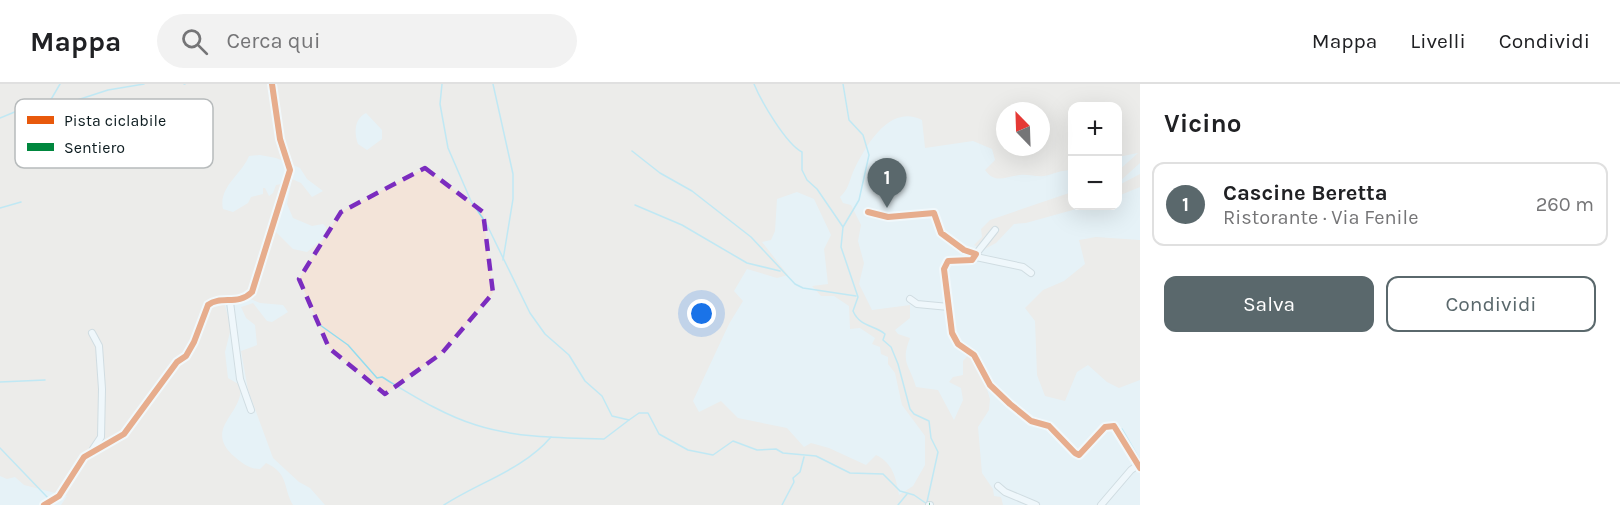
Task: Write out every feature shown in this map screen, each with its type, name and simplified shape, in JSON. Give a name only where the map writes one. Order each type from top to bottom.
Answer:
[{"type":"street","points":[[91,452],[124,434],[177,362],[186,356],[208,305],[219,300],[230,302],[241,300],[252,292],[290,170],[280,140],[272,84]]},
{"type":"street","points":[[868,212],[888,217],[934,213],[941,233],[958,247],[976,256],[1023,267],[1031,273]]},
{"type":"street","points":[[995,230],[976,256],[966,261],[948,261],[944,269],[952,333],[958,344],[974,355],[990,385],[1031,422],[1049,426],[1070,449],[1079,454],[1110,425],[1118,429],[1139,466],[1131,470],[1101,505]]},
{"type":"street","points":[[910,299],[917,303],[949,307]]},
{"type":"street","points":[[230,302],[240,380],[251,410]]},
{"type":"street","points":[[44,505],[59,496],[76,467],[91,452],[100,437],[102,389],[99,346],[92,333]]},
{"type":"street","points":[[998,486],[1005,492],[1036,505]]},
{"type":"highlighted area","points":[[425,168],[483,212],[493,293],[442,353],[385,394],[329,348],[299,279],[341,212]]},
{"type":"shaded area","points":[[0,84],[1140,84],[1140,163],[1122,179],[1122,167],[1138,153],[1122,156],[1122,102],[1068,102],[1068,170],[1044,176],[993,177],[985,170],[995,160],[992,149],[973,141],[925,148],[922,120],[910,116],[899,117],[889,122],[871,140],[853,172],[847,189],[840,197],[843,203],[851,205],[861,225],[858,241],[864,263],[859,284],[872,310],[910,305],[910,318],[895,330],[898,334],[910,338],[906,359],[916,387],[938,390],[954,420],[963,400],[961,388],[949,382],[953,377],[963,375],[963,361],[969,354],[981,370],[990,399],[989,410],[978,427],[982,473],[993,489],[994,496],[1001,497],[1003,505],[325,505],[310,488],[299,482],[273,458],[248,390],[241,351],[257,345],[255,325],[246,318],[241,307],[253,303],[267,321],[272,322],[288,312],[283,305],[260,303],[243,296],[225,305],[231,328],[225,352],[228,378],[240,385],[240,395],[223,429],[222,437],[226,447],[244,464],[260,469],[266,463],[279,471],[293,505],[61,505],[67,496],[24,485],[15,477],[7,479],[0,476]],"holes":[[[366,113],[382,130],[382,139],[367,150],[358,144],[357,123]],[[260,155],[276,158],[300,168],[307,179],[323,191],[312,197],[301,183],[292,179],[287,204],[293,218],[312,226],[323,224],[326,227],[325,237],[307,252],[293,249],[274,230],[281,184],[276,185],[269,196],[263,188],[263,194],[251,197],[248,203],[233,212],[223,209],[222,201],[227,187],[249,156]],[[797,192],[814,199],[831,235],[824,249],[828,284],[812,286],[821,296],[834,296],[849,306],[850,329],[860,328],[875,338],[872,344],[880,347],[881,354],[888,357],[888,364],[895,373],[902,405],[925,436],[925,465],[913,486],[899,495],[890,467],[876,455],[866,465],[829,448],[811,443],[804,447],[787,428],[738,418],[721,401],[699,412],[693,401],[729,324],[743,301],[734,291],[747,269],[777,278],[788,275],[762,242],[771,240],[775,231],[777,199]]]},
{"type":"shaded area","points":[[1140,174],[1140,187],[1122,194],[1122,183]]},
{"type":"shaded area","points":[[1068,193],[1068,210],[1073,210],[1026,223],[1014,224],[996,243],[983,250],[974,245],[982,237],[981,229],[990,220]]},
{"type":"shaded area","points":[[1096,237],[1140,240],[1140,380],[1119,388],[1107,382],[1088,365],[1077,372],[1065,401],[1045,396],[1037,375],[1035,321],[1025,308],[1043,290],[1064,281],[1085,264],[1079,240]]},
{"type":"waterway","points":[[51,99],[60,84]]},
{"type":"waterway","points":[[80,99],[108,90],[144,84]]},
{"type":"waterway","points":[[442,84],[440,104],[448,148],[471,201],[486,223],[530,313],[545,334],[569,355],[585,381],[602,396],[612,416],[629,420],[639,413],[648,413],[659,434],[688,450],[713,455],[733,441],[757,450],[776,449],[783,453],[816,456],[850,473],[883,474],[900,491],[914,495],[927,504]]},
{"type":"waterway","points":[[493,84],[513,174],[513,199],[503,260]]},
{"type":"waterway","points":[[754,84],[762,101],[782,131],[802,152],[802,170],[807,180],[817,189],[843,227],[841,247],[858,297],[853,311],[863,323],[885,334],[883,340],[891,347],[898,364],[910,409],[914,414],[929,421],[931,438],[938,452],[927,502]]},
{"type":"waterway","points":[[843,84],[849,120],[863,135],[869,155],[859,200],[843,227]]},
{"type":"waterway","points":[[0,118],[15,112]]},
{"type":"waterway","points":[[632,151],[660,173],[692,191],[751,237],[795,284],[803,288],[856,296]]},
{"type":"waterway","points":[[0,208],[21,202]]},
{"type":"waterway","points":[[635,205],[682,225],[747,263],[780,271]]},
{"type":"waterway","points":[[320,325],[348,345],[377,378],[382,377],[440,410],[476,425],[523,435],[604,439],[629,420]]},
{"type":"waterway","points":[[0,382],[45,380]]},
{"type":"waterway","points":[[1122,429],[1140,460]]},
{"type":"waterway","points":[[444,505],[514,467],[551,437]]},
{"type":"waterway","points":[[0,448],[49,499]]},
{"type":"waterway","points":[[782,505],[794,482],[793,478],[800,472],[804,457]]},
{"type":"waterway","points":[[898,505],[907,494]]},
{"type":"cycle path","points":[[44,505],[59,496],[84,457],[124,434],[177,362],[186,356],[194,342],[208,305],[218,301],[241,299],[252,292],[290,170],[280,139],[272,84]]},
{"type":"cycle path","points":[[868,212],[888,217],[934,213],[941,233],[964,250],[976,254],[972,260],[948,261],[944,269],[952,333],[958,344],[974,355],[990,385],[1031,421],[1049,426],[1079,455],[1105,427],[1114,426],[1140,468]]},
{"type":"place","name":"Cascine Beretta","points":[[887,208]]}]
